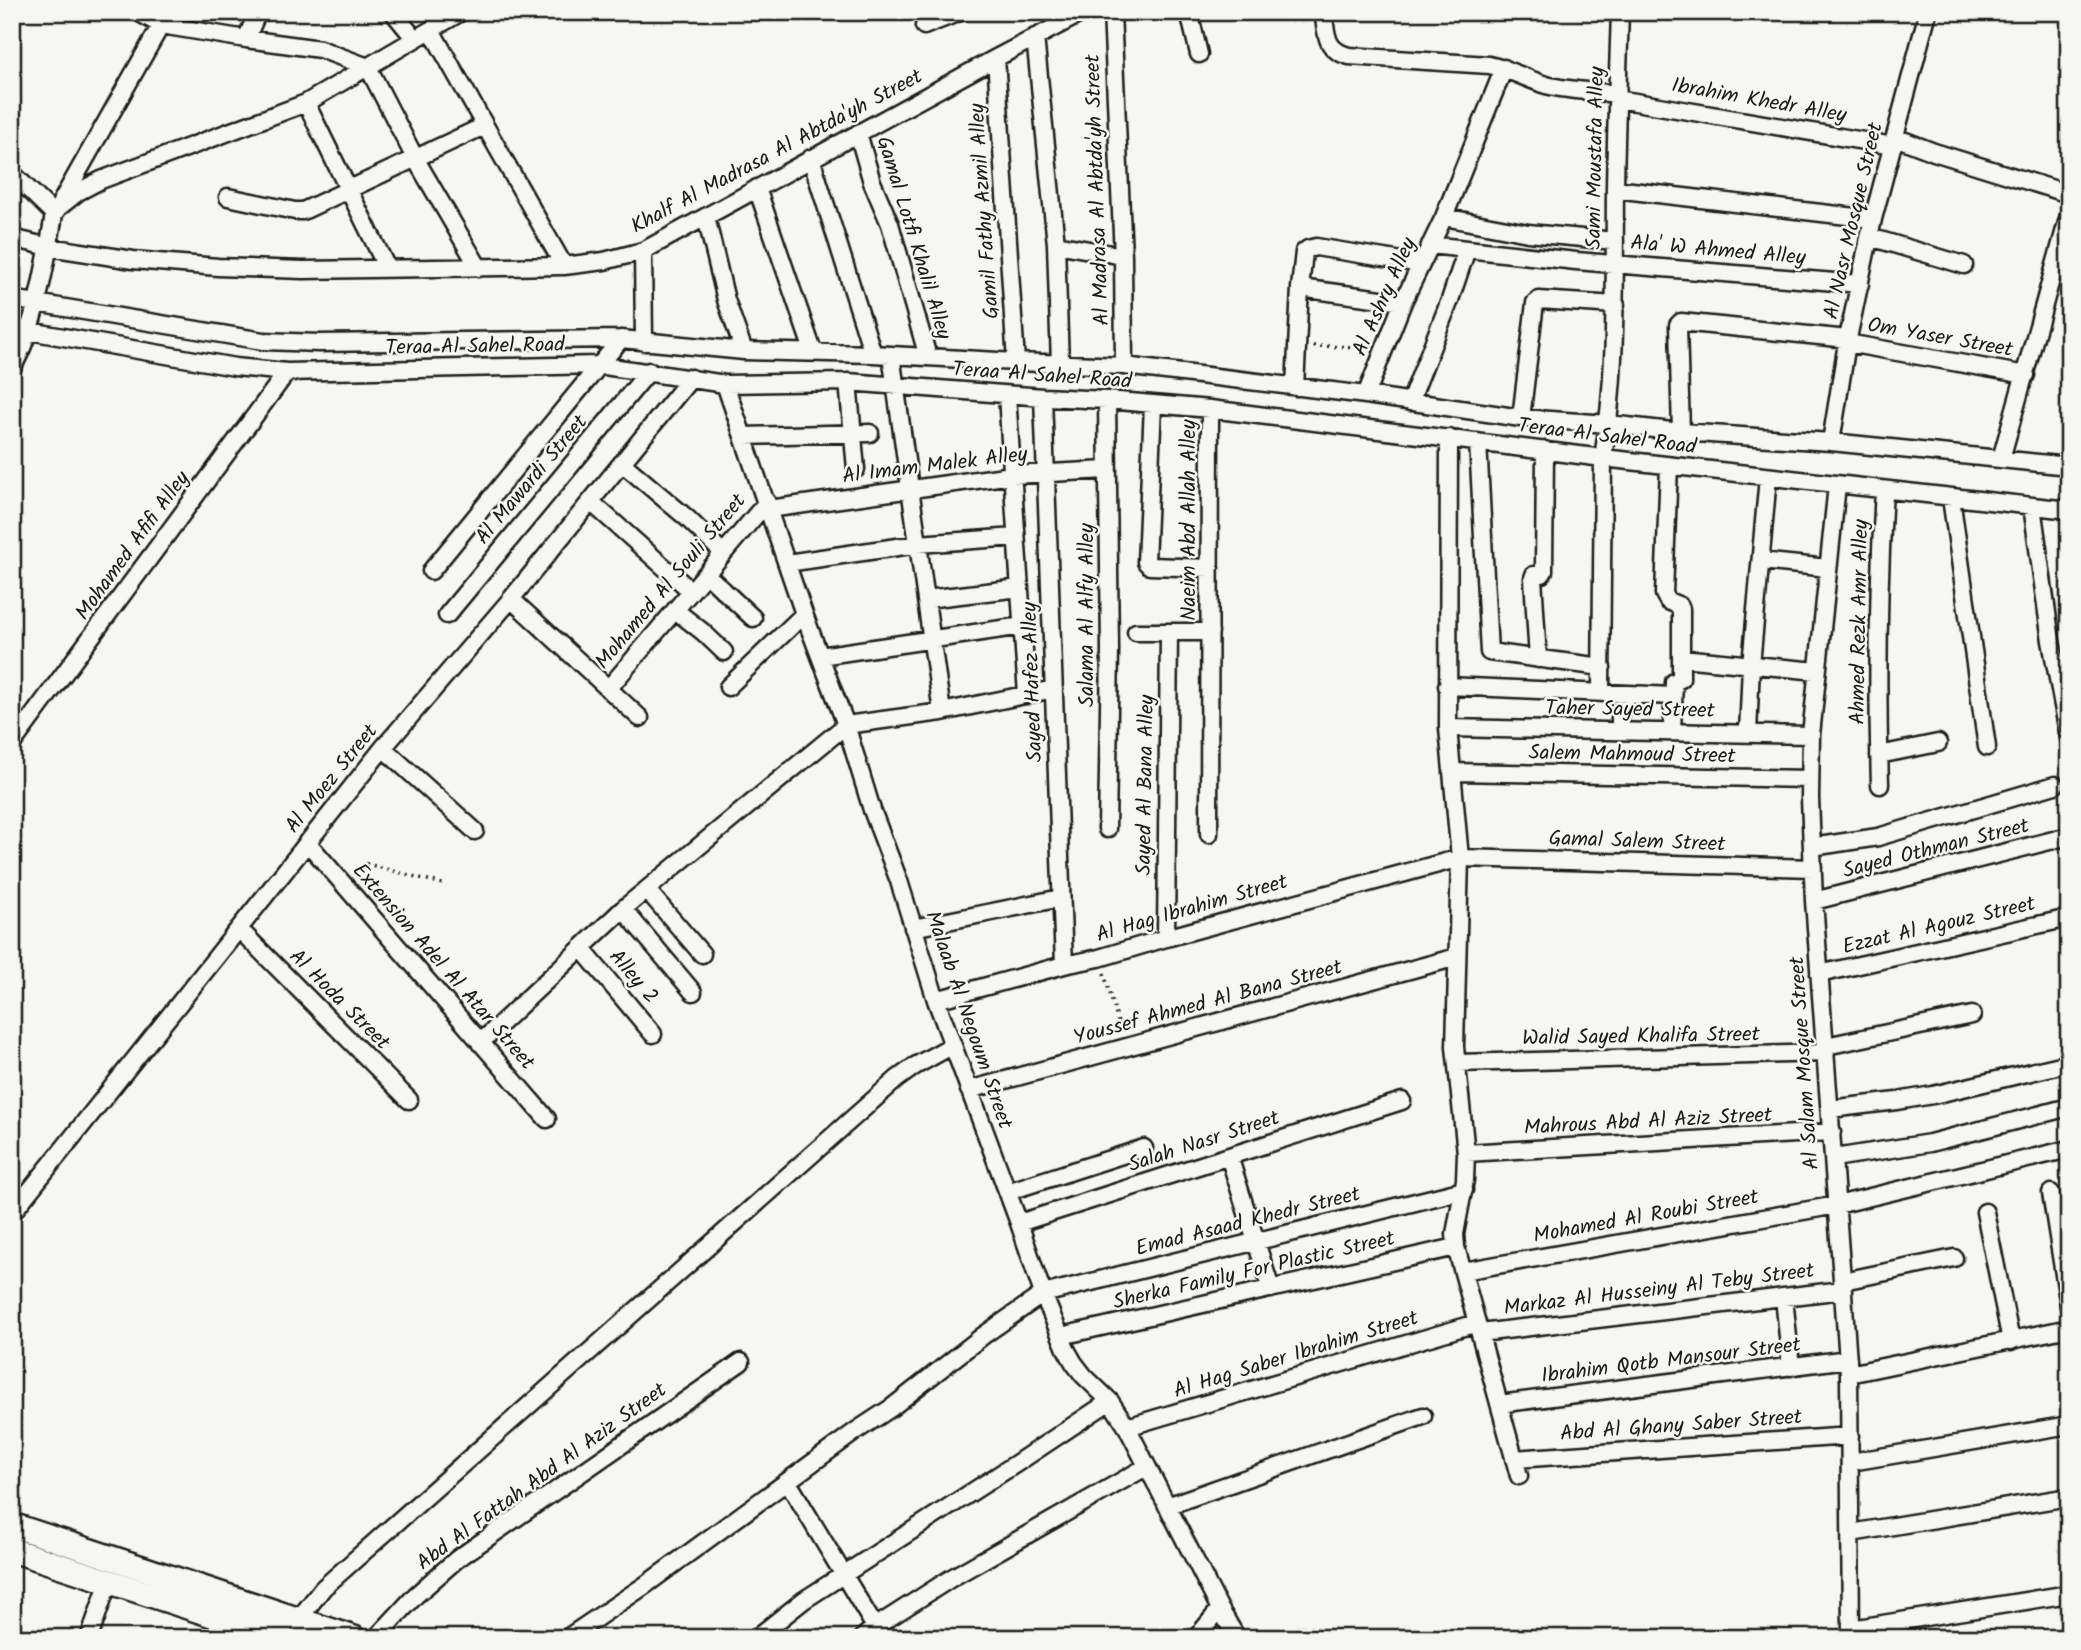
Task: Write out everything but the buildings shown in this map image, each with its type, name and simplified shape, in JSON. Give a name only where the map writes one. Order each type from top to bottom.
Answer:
[{"type":"main road","points":[[12,1525],[298,1620],[320,1632],[354,1638]]},
{"type":"main road","points":[[12,1550],[283,1638]]},
{"type":"street","points":[[138,12],[246,39],[320,48],[368,67],[415,158],[479,268]]},
{"type":"street","points":[[246,39],[258,12]]},
{"type":"street","points":[[393,12],[415,39]]},
{"type":"street","points":[[925,26],[960,12]]},
{"type":"street","name":"Khalf Al Madrasa Al Abtda'yh Street","points":[[12,238],[49,247],[133,260],[218,267],[303,270],[479,268],[564,266],[604,261],[643,251],[858,132],[1084,12]]},
{"type":"street","name":"Al Madrasa Al Abtda'yh Street","points":[[1112,12],[1123,256],[1124,366]]},
{"type":"street","points":[[1189,12],[1199,54]]},
{"type":"street","name":"Ibrahim Khedr Alley","points":[[1323,12],[1328,42],[1336,51],[1349,56],[1489,65],[1557,87],[1894,141],[2069,194]]},
{"type":"street","name":"Sami Moustafa Alley","points":[[1601,693],[1603,458],[1609,424],[1616,305],[1615,188],[1620,12]]},
{"type":"street","name":"Al Nasr Mosque Street","points":[[1831,442],[1847,341],[1873,219],[1928,12]]},
{"type":"street","points":[[56,211],[79,192],[101,180],[306,103],[457,13]]},
{"type":"street","points":[[12,368],[21,351],[20,329],[36,302],[56,211],[166,18]]},
{"type":"street","points":[[431,30],[564,266]]},
{"type":"street","points":[[1035,37],[1056,244],[1060,364]]},
{"type":"street","name":"Gamil Fathy Azmil Alley","points":[[996,58],[1016,362]]},
{"type":"street","name":"Al Ashry Alley","points":[[1366,395],[1384,347],[1444,217],[1504,68]]},
{"type":"street","points":[[306,103],[387,268]]},
{"type":"street","points":[[228,197],[303,211],[484,126]]},
{"type":"street","name":"Gamal Lotfi Khalil Alley","points":[[858,132],[872,182],[890,224],[928,356]]},
{"type":"street","points":[[811,158],[873,354]]},
{"type":"street","points":[[12,173],[56,211]]},
{"type":"street","points":[[757,188],[813,351]]},
{"type":"street","points":[[1615,188],[1873,219]]},
{"type":"street","points":[[2001,459],[2069,215]]},
{"type":"street","points":[[706,217],[726,300],[744,351]]},
{"type":"street","points":[[1444,217],[1528,233],[1615,241]]},
{"type":"street","points":[[1870,237],[1964,265]]},
{"type":"street","points":[[1056,244],[1123,256]]},
{"type":"street","name":"Ala' W Ahmed Alley","points":[[1430,245],[1616,264],[1860,284]]},
{"type":"street","points":[[1295,387],[1302,256],[1308,248],[1316,247],[1421,264]]},
{"type":"street","points":[[1410,402],[1441,325],[1467,249]]},
{"type":"street","points":[[643,251],[644,342]]},
{"type":"street","points":[[1300,288],[1404,302]]},
{"type":"street","name":"Teraa Al Sahel Road","points":[[12,299],[276,342],[621,339],[744,351],[813,351],[1124,366],[1366,395],[1521,418],[1831,442],[2069,466]]},
{"type":"street","points":[[1521,418],[1535,303],[1539,300],[1616,305]]},
{"type":"street","name":"Om Yaser Street","points":[[1681,432],[1679,323],[1847,341],[2026,374]]},
{"type":"street","name":"Teraa Al Sahel Road","points":[[20,329],[235,367],[287,372],[598,365],[725,384],[848,382],[1210,409],[1669,466],[2069,510]]},
{"type":"street","points":[[431,571],[621,339]]},
{"type":"street","points":[[891,355],[942,712]]},
{"type":"street","name":"Al Mawardi Street","points":[[447,615],[649,371]]},
{"type":"street","name":"Mohamed Afifi Alley","points":[[12,744],[287,372]]},
{"type":"street","name":"Al Moez Street","points":[[12,1213],[383,748],[511,599],[691,378]]},
{"type":"street","points":[[848,382],[861,433],[856,469]]},
{"type":"street","name":"Malaab Al Negoum Street","points":[[725,384],[804,614],[846,725],[936,1000],[1043,1294],[1074,1363],[1110,1401],[1127,1427],[1237,1638]]},
{"type":"street","points":[[1007,395],[1027,695]]},
{"type":"street","name":"Sayed Hafez Alley","points":[[1043,397],[1064,965]]},
{"type":"street","name":"Salama Al Alfy Alley","points":[[1107,400],[1110,650],[1107,829]]},
{"type":"street","points":[[1153,405],[1146,562],[1150,566],[1210,568]]},
{"type":"street","name":"Naeim Abd Allah Alley","points":[[1209,834],[1210,409]]},
{"type":"street","points":[[743,436],[861,433]]},
{"type":"street","points":[[1449,438],[1448,728],[1460,858],[1455,1047],[1466,1153],[1464,1190],[1455,1234],[1456,1247],[1519,1476]]},
{"type":"street","points":[[1478,442],[1489,652],[1602,667]]},
{"type":"street","points":[[1538,659],[1533,578],[1544,571],[1545,450]]},
{"type":"street","points":[[622,463],[687,518],[723,553]]},
{"type":"street","points":[[1669,466],[1664,594],[1668,601],[1681,609],[1681,680],[1674,681],[1672,732]]},
{"type":"street","name":"Al Imam Malek Alley","points":[[768,505],[1012,475],[1107,470]]},
{"type":"street","points":[[1748,734],[1751,665],[1768,477]]},
{"type":"street","name":"Al Salam Mosque Street","points":[[1836,485],[1811,735],[1810,779],[1814,901],[1849,1367],[1851,1633]]},
{"type":"street","name":"Ahmed Rezk Amr Alley","points":[[1880,785],[1878,577],[1884,491]]},
{"type":"street","points":[[1951,498],[1987,747]]},
{"type":"street","points":[[591,502],[691,591]]},
{"type":"street","name":"Mohamed Al Souli Street","points":[[608,689],[723,553],[768,505]]},
{"type":"street","points":[[2032,506],[2051,641],[2069,738]]},
{"type":"street","points":[[787,563],[918,544],[1016,537]]},
{"type":"street","points":[[1761,561],[1828,568]]},
{"type":"street","points":[[706,574],[753,618]]},
{"type":"street","points":[[926,599],[1020,588]]},
{"type":"street","points":[[511,599],[640,718]]},
{"type":"street","points":[[675,610],[724,652]]},
{"type":"street","points":[[728,687],[804,614]]},
{"type":"street","points":[[820,656],[1022,626]]},
{"type":"street","points":[[1136,632],[1210,632]]},
{"type":"street","name":"Sayed Al Bana Alley","points":[[1166,938],[1169,632]]},
{"type":"street","points":[[1681,658],[1817,671]]},
{"type":"street","points":[[1447,687],[1673,696]]},
{"type":"street","points":[[480,1042],[624,909],[846,725],[942,712],[1054,689]]},
{"type":"street","points":[[1620,694],[1620,731]]},
{"type":"street","name":"Taher Sayed Street","points":[[1448,728],[1811,735]]},
{"type":"street","name":"Ahmed Rezk Amr Alley","points":[[1879,755],[1938,743]]},
{"type":"street","points":[[383,748],[475,831]]},
{"type":"street","name":"Salem Mahmoud Street","points":[[1452,772],[1810,779]]},
{"type":"street","points":[[1812,847],[1878,837],[2055,785]]},
{"type":"street","name":"Sayed Othman Street","points":[[1814,901],[2069,836]]},
{"type":"street","name":"Extension Adel Al Atar Street","points":[[307,842],[547,1119]]},
{"type":"street","name":"Al Hag Ibrahim Street","points":[[936,1000],[1460,858]]},
{"type":"street","name":"Gamal Salem Street","points":[[1460,858],[1813,867]]},
{"type":"street","points":[[647,890],[702,954]]},
{"type":"street","points":[[913,928],[1062,898]]},
{"type":"street","points":[[624,909],[694,992]]},
{"type":"street","name":"Ezzat Al Agouz Street","points":[[1819,974],[2069,918]]},
{"type":"street","name":"Al Hoda Street","points":[[239,929],[409,1100]]},
{"type":"street","name":"Alley 2","points":[[581,948],[653,1034]]},
{"type":"street","name":"Youssef Ahmed Al Bana Street","points":[[969,1090],[1457,957]]},
{"type":"street","name":"Walid Sayed Khalifa Street","points":[[1457,1063],[1826,1050],[1972,1015]]},
{"type":"street","points":[[298,1620],[323,1588],[866,1107],[915,1066],[953,1045]]},
{"type":"street","points":[[1830,1109],[1933,1095],[2069,1063]]},
{"type":"street","name":"Salah Nasr Street","points":[[1018,1223],[1402,1101]]},
{"type":"street","points":[[1834,1158],[1930,1143],[2069,1107]]},
{"type":"street","name":"Mahrous Abd Al Aziz Street","points":[[1466,1153],[1832,1132]]},
{"type":"street","points":[[1007,1192],[1144,1148]]},
{"type":"street","name":"Mohamed Al Roubi Street","points":[[1463,1271],[1837,1205],[2069,1149]]},
{"type":"street","points":[[1229,1156],[1271,1289]]},
{"type":"street","name":"Emad Asaad Khedr Street","points":[[1043,1294],[1464,1190]]},
{"type":"street","points":[[2051,1193],[2069,1306]]},
{"type":"street","points":[[1985,1212],[2011,1341]]},
{"type":"street","name":"Sherka Family For Plastic Street","points":[[1061,1336],[1456,1247]]},
{"type":"street","name":"Markaz Al Husseiny Al Teby Street","points":[[1478,1328],[1784,1297],[1954,1258]]},
{"type":"street","points":[[567,1638],[645,1586],[1043,1294]]},
{"type":"street","points":[[1784,1297],[1791,1367]]},
{"type":"street","name":"Al Hag Saber Ibrahim Street","points":[[1127,1427],[1478,1328]]},
{"type":"street","name":"Ibrahim Qotb Mansour Street","points":[[1499,1404],[1791,1367],[1849,1367],[2011,1341],[2069,1328]]},
{"type":"street","name":"Abd Al Fattah Abd Al Aziz Street","points":[[376,1638],[416,1595],[457,1559],[741,1362]]},
{"type":"street","points":[[756,1638],[844,1573],[1110,1401]]},
{"type":"street","points":[[1167,1506],[1423,1416]]},
{"type":"street","points":[[1851,1462],[2069,1424]]},
{"type":"street","name":"Abd Al Ghany Saber Street","points":[[1514,1459],[1850,1436]]},
{"type":"street","points":[[862,1638],[953,1577],[1146,1467]]},
{"type":"street","points":[[788,1482],[876,1627]]},
{"type":"street","points":[[1851,1533],[2069,1497]]},
{"type":"street","points":[[89,1638],[109,1581]]},
{"type":"street","points":[[1851,1633],[2069,1594]]},
{"type":"street","points":[[1196,1638],[1220,1609]]},
{"type":"street","points":[[1295,1638],[1317,1638]]},
{"type":"path","points":[[1297,346],[1384,347]]},
{"type":"path","points":[[342,883],[367,864],[443,884]]},
{"type":"path","points":[[1099,958],[1126,1048]]},
{"type":"path","points":[[1805,1638],[1851,1633]]}]
